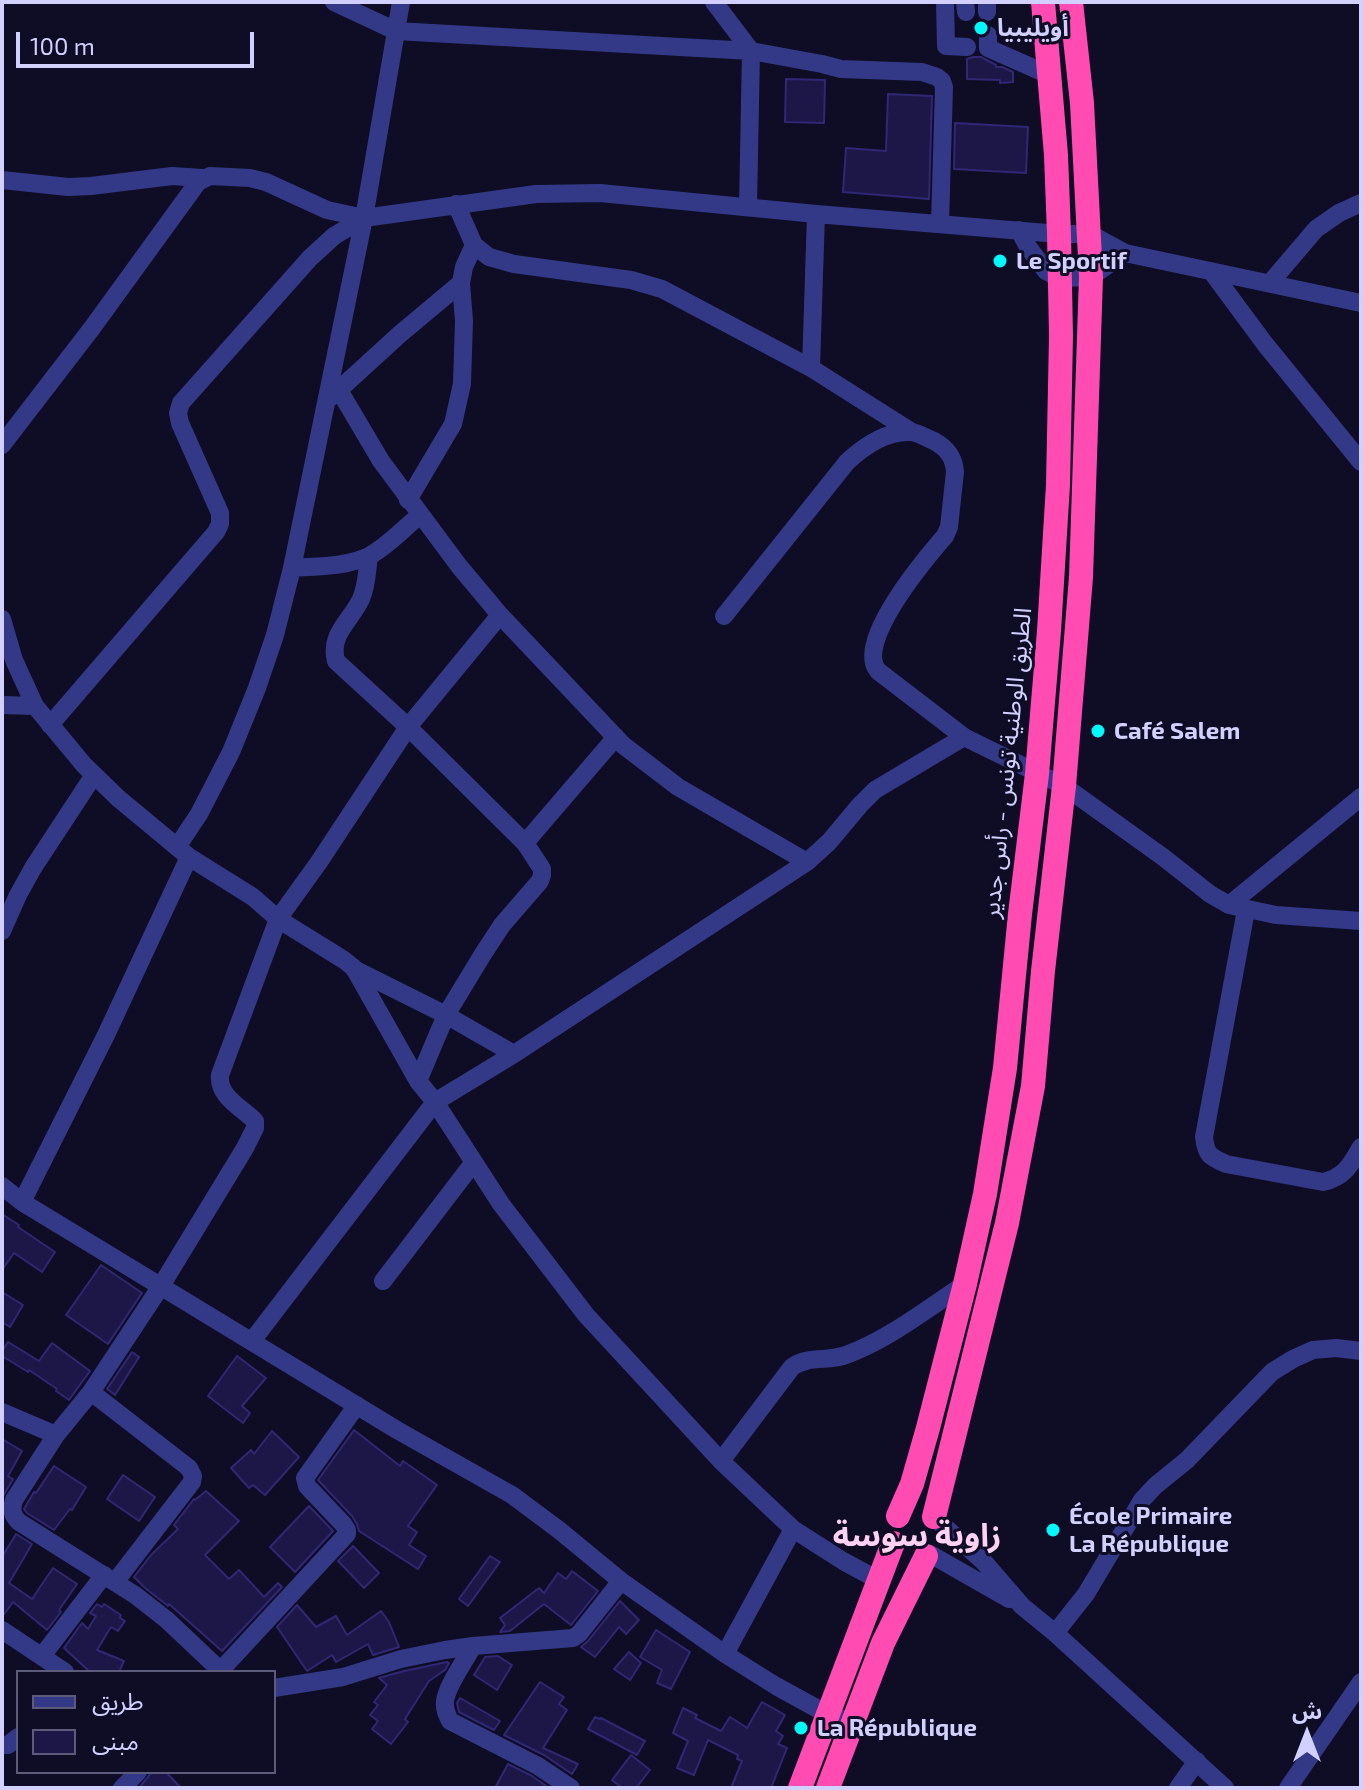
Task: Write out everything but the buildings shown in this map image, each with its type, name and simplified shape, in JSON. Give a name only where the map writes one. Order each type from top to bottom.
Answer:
[{"type":"highway","name":"الطريق الوطنية تونس - رأس جدير","points":[[898,1516],[912,1484],[965,1284],[985,1194],[1005,1068],[1037,774],[1058,485],[1061,336],[1059,234],[1043,2]]},
{"type":"highway","points":[[935,1518],[1007,1223],[1033,1086],[1064,786],[1081,577],[1091,277],[1082,103],[1071,2]]},
{"type":"highway","points":[[800,1788],[880,1581],[893,1543],[892,1529],[898,1516],[905,1511],[921,1509],[939,1524],[938,1544],[928,1555],[883,1643],[828,1788]]},
{"type":"highway","points":[[893,1543],[897,1550],[910,1558],[928,1555]]},
{"type":"street","points":[[334,2],[396,31],[751,51],[841,69],[930,74],[942,81],[944,87],[940,224]]},
{"type":"street","points":[[22,1202],[106,1035],[199,814],[231,752],[275,635],[333,395],[401,2]]},
{"type":"street","points":[[714,2],[751,51],[748,207]]},
{"type":"street","points":[[945,2],[946,46],[967,41],[988,41],[1049,75]]},
{"type":"street","points":[[2,180],[68,187],[172,176],[250,178],[266,182],[327,210],[364,218],[536,194],[600,193],[816,214],[1090,234],[1125,253],[1361,303]]},
{"type":"street","points":[[2,445],[202,178]]},
{"type":"street","points":[[1270,283],[1316,229],[1361,203]]},
{"type":"street","points":[[456,204],[474,245],[489,257],[514,264],[631,280],[662,289],[811,368],[912,432],[944,447],[955,472],[949,527],[906,582],[873,646],[873,665],[878,671],[964,737],[1064,786],[1210,894],[1238,907],[1276,915],[1361,921]]},
{"type":"street","points":[[811,368],[816,214]]},
{"type":"street","points":[[50,725],[220,524],[220,513],[180,423],[178,413],[181,403],[322,245],[364,218]]},
{"type":"street","points":[[1019,230],[1046,271],[1059,278],[1091,277],[1125,253]]},
{"type":"street","points":[[292,568],[332,565],[369,556],[383,546],[414,507],[453,424],[462,384],[464,321],[461,283],[474,245]]},
{"type":"street","points":[[1211,271],[1265,344],[1361,462]]},
{"type":"street","points":[[333,395],[461,283]]},
{"type":"street","points":[[333,395],[414,507],[500,615],[623,745],[678,787],[807,862]]},
{"type":"street","points":[[724,616],[847,462],[869,444],[912,432]]},
{"type":"street","points":[[369,556],[360,601],[335,639],[336,661],[408,727],[525,843],[542,869],[540,881],[495,935],[446,1015],[418,1081]]},
{"type":"street","points":[[220,1670],[167,1620],[109,1578],[8,1513],[56,1435],[91,1392],[161,1286],[255,1128],[255,1121],[222,1092],[219,1084],[278,919],[408,727],[500,615]]},
{"type":"street","points":[[2,619],[14,660],[35,706],[94,775],[118,798],[183,852],[253,897],[278,919],[354,968],[514,1054]]},
{"type":"street","points":[[2,705],[35,706]]},
{"type":"street","points":[[525,843],[616,737]]},
{"type":"street","points":[[252,1341],[435,1102],[514,1054],[807,862],[875,790],[964,737]]},
{"type":"street","points":[[2,931],[33,868],[94,775]]},
{"type":"street","points":[[1361,797],[1238,907],[1204,1137],[1208,1153],[1226,1164],[1323,1182],[1342,1174],[1361,1147]]},
{"type":"street","points":[[354,968],[418,1081],[501,1204],[586,1315],[721,1461],[793,1529],[880,1581]]},
{"type":"street","points":[[383,1281],[474,1162]]},
{"type":"street","points":[[2,1186],[22,1202],[357,1405],[512,1495],[621,1581],[725,1654],[827,1714],[853,1722]]},
{"type":"street","points":[[721,1461],[792,1367],[800,1361],[847,1355],[880,1338],[965,1284]]},
{"type":"street","points":[[1055,1633],[1086,1594],[1142,1500],[1187,1460],[1272,1372],[1313,1350],[1336,1348],[1361,1351]]},
{"type":"street","points":[[42,1656],[192,1482],[189,1468],[91,1392]]},
{"type":"street","points":[[222,1670],[347,1534],[343,1524],[307,1486],[305,1478],[357,1405]]},
{"type":"street","points":[[2,1412],[56,1435]]},
{"type":"street","points":[[935,1518],[984,1562],[1022,1606],[1225,1788]]},
{"type":"street","points":[[725,1654],[793,1529]]},
{"type":"street","points":[[928,1555],[1022,1606]]},
{"type":"street","points":[[276,1688],[343,1677],[401,1659],[473,1646],[573,1638],[621,1581]]},
{"type":"street","points":[[2,1630],[62,1670]]},
{"type":"street","points":[[473,1646],[448,1690],[445,1711],[450,1721],[538,1766],[571,1788]]},
{"type":"street","points":[[1288,1788],[1361,1682]]},
{"type":"street","points":[[1178,1788],[1197,1761]]},
{"type":"place","name":"أويليبيا","points":[[981,28]]},
{"type":"place","name":"Le Sportif","points":[[1000,261]]},
{"type":"place","name":"Café Salem","points":[[1098,731]]},
{"type":"place","name":"École Primaire La République","points":[[1053,1530]]},
{"type":"place","name":"La République","points":[[801,1728]]},
{"type":"district","name":"زاوية سوسة","points":[[917,1535]]}]
